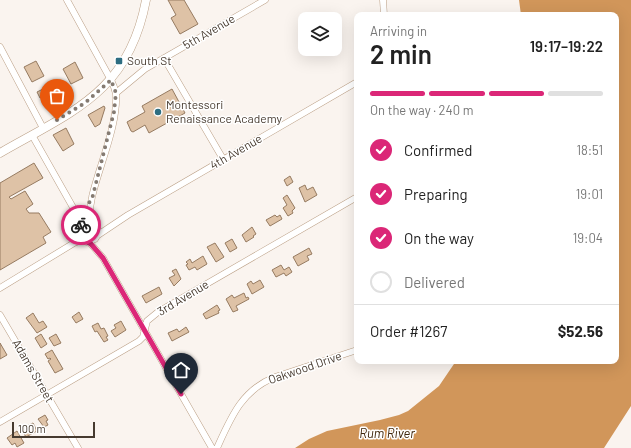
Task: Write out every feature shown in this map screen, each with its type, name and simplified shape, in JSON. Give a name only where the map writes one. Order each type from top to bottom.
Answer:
[{"type":"main road","points":[[0,153],[85,103],[111,80],[128,54],[136,34],[146,0]]},
{"type":"street","points":[[67,0],[111,80],[116,93],[113,120],[92,199],[90,214],[91,219],[98,230],[97,243],[103,258]]},
{"type":"street","name":"5th Avenue","points":[[116,93],[139,74],[164,58],[265,0]]},
{"type":"street","points":[[383,0],[384,12]]},
{"type":"street","points":[[0,47],[43,128]]},
{"type":"street","points":[[164,58],[223,160]]},
{"type":"street","name":"4th Avenue","points":[[97,236],[116,222],[354,84]]},
{"type":"street","points":[[32,135],[75,211],[80,226],[80,238],[95,247],[103,258],[212,448]]},
{"type":"street","points":[[66,248],[86,216],[88,202],[92,199]]},
{"type":"street","name":"3rd Avenue","points":[[0,422],[139,341],[143,337],[147,321],[158,312],[354,199]]},
{"type":"street","points":[[80,226],[89,221],[95,224]]},
{"type":"street","name":"4th Avenue","points":[[95,224],[116,222]]},
{"type":"street","points":[[0,288],[66,248],[80,241],[92,241],[97,236]]},
{"type":"street","name":"Adams Street","points":[[0,314],[78,448]]},
{"type":"street","name":"Oakwood Drive","points":[[217,448],[238,405],[256,387],[266,380],[354,351]]},
{"type":"water","name":"Rum River","points":[[519,0],[631,0],[631,406],[604,448],[295,448],[309,439],[327,431],[380,420],[408,411],[439,386],[454,364],[619,364],[619,12],[521,12]]},
{"type":"building","points":[[168,0],[184,0],[198,24],[180,34],[171,18],[176,15]]},
{"type":"building","points":[[36,61],[44,76],[32,82],[24,67]]},
{"type":"building","points":[[75,62],[83,78],[71,84],[63,69]]},
{"type":"building","points":[[53,84],[56,90],[40,98],[37,92]]},
{"type":"building","points":[[172,89],[185,113],[149,133],[145,125],[133,132],[131,131],[127,122],[145,112],[142,106]]},
{"type":"building","points":[[58,92],[63,102],[48,109],[43,99]]},
{"type":"building","points":[[104,106],[105,108],[100,124],[95,127],[88,115]]},
{"type":"building","points":[[66,128],[74,144],[63,151],[53,135]]},
{"type":"building","points":[[34,163],[43,178],[9,197],[11,199],[25,191],[33,204],[26,209],[29,213],[39,213],[51,232],[43,237],[46,243],[0,270],[0,183]]},
{"type":"building","points":[[290,176],[293,182],[287,186],[284,180]]},
{"type":"building","points":[[305,185],[307,190],[313,187],[317,195],[305,202],[299,188]]},
{"type":"building","points":[[287,195],[295,208],[292,211],[293,213],[288,216],[283,208],[287,205],[283,198]]},
{"type":"building","points":[[275,215],[277,217],[280,215],[282,219],[270,226],[266,220]]},
{"type":"building","points":[[252,227],[256,234],[246,242],[242,235]]},
{"type":"building","points":[[232,239],[237,248],[230,252],[225,243]]},
{"type":"building","points":[[215,243],[224,257],[216,262],[207,247]]},
{"type":"building","points":[[309,248],[312,254],[307,256],[309,260],[298,266],[293,257]]},
{"type":"building","points":[[203,256],[207,264],[197,270],[195,267],[189,270],[186,262],[190,259],[192,263]]},
{"type":"building","points":[[281,265],[284,270],[289,267],[292,272],[286,276],[284,273],[276,277],[272,270]]},
{"type":"building","points":[[176,269],[181,279],[174,286],[169,278],[175,275],[172,271]]},
{"type":"building","points":[[260,280],[264,287],[252,294],[247,284],[251,281],[253,284]]},
{"type":"building","points":[[159,287],[162,294],[146,303],[142,296]]},
{"type":"building","points":[[244,293],[246,298],[248,297],[249,299],[236,306],[238,310],[233,312],[226,299],[232,295],[234,298]]},
{"type":"building","points":[[217,305],[220,310],[218,311],[219,313],[206,319],[203,314]]},
{"type":"building","points":[[79,312],[83,319],[76,323],[72,317]]},
{"type":"building","points":[[33,313],[39,323],[43,321],[47,327],[37,333],[26,318]]},
{"type":"building","points":[[121,321],[126,330],[115,337],[111,331],[116,328],[114,325]]},
{"type":"building","points":[[98,323],[101,329],[104,328],[108,336],[106,337],[108,340],[104,342],[92,326]]},
{"type":"building","points":[[186,327],[189,332],[172,341],[168,333],[177,329],[179,332]]},
{"type":"building","points":[[41,334],[47,344],[41,348],[35,338]]},
{"type":"building","points":[[56,334],[61,343],[54,346],[49,338]]},
{"type":"building","points":[[0,343],[7,355],[0,359]]},
{"type":"building","points":[[52,350],[63,369],[55,373],[48,361],[51,359],[48,359],[45,354]]},
{"type":"building","points":[[45,415],[48,420],[46,421],[48,425],[44,427],[38,419]]},
{"type":"building","points":[[33,423],[37,431],[26,437],[21,429]]},
{"type":"building","points":[[17,431],[24,443],[17,447],[15,443],[12,445],[7,438]]},
{"type":"way so far","points":[[57,120],[85,103],[111,80],[116,93],[113,120],[92,199],[88,202],[86,216],[81,225]]},
{"type":"place","name":"South St","points":[[119,61]]},
{"type":"place","name":"Montessori Renaissance Academy","points":[[158,112]]},
{"type":"route","points":[[81,225],[78,228],[78,235],[82,240],[95,247],[103,258],[181,394]]}]
